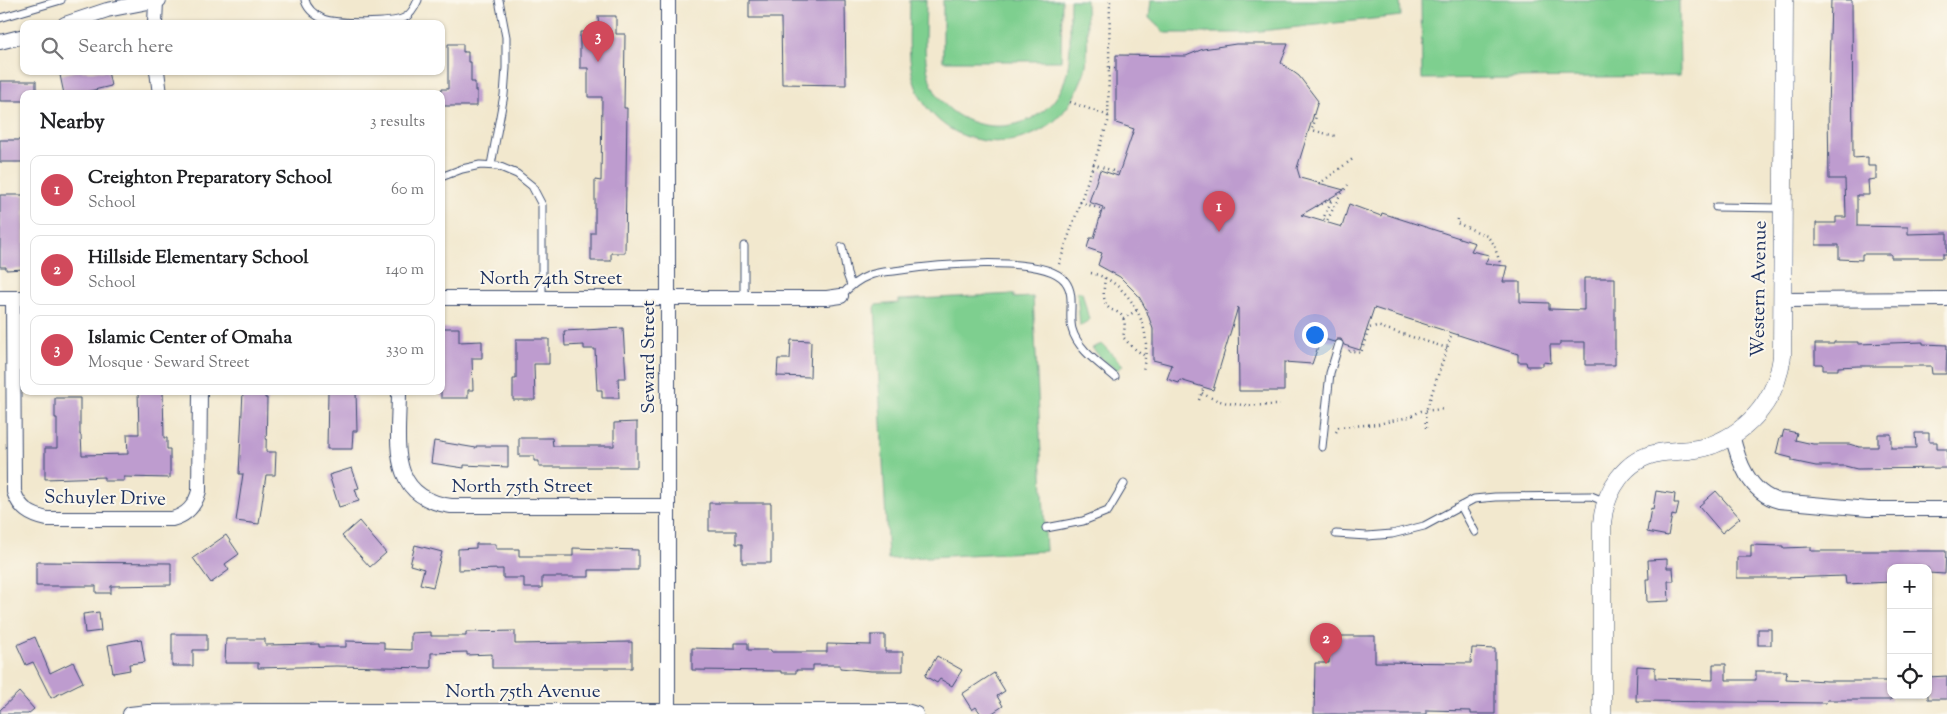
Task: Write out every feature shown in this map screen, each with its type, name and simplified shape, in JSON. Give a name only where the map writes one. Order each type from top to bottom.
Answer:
[{"type":"street","points":[[77,20],[107,10],[157,0],[155,20]]},
{"type":"street","name":"Seward Street","points":[[668,0],[668,712]]},
{"type":"street","name":"Western Avenue","points":[[1602,714],[1602,523],[1606,502],[1611,490],[1622,474],[1633,464],[1658,453],[1712,446],[1747,425],[1762,409],[1773,391],[1780,371],[1782,356],[1784,0]]},
{"type":"street","points":[[0,42],[20,37]]},
{"type":"street","points":[[158,75],[159,90]]},
{"type":"street","name":"North 74th Street","points":[[445,298],[827,298],[841,296]]},
{"type":"street","name":"Schuyler Drive","points":[[12,298],[14,492],[17,502],[24,510],[35,516],[47,519],[172,519],[186,513],[196,501],[199,491],[200,395]]},
{"type":"street","points":[[1782,300],[1947,299]]},
{"type":"street","name":"North 75th Street","points":[[399,395],[399,462],[403,476],[415,492],[426,500],[451,506],[667,506]]},
{"type":"street","points":[[1732,434],[1735,448],[1749,480],[1759,492],[1778,501],[1868,508],[1947,508]]},
{"type":"street","name":"North 75th Avenue","points":[[130,714],[148,712],[906,711],[916,714]]},
{"type":"lane","points":[[0,18],[61,0]]},
{"type":"lane","points":[[305,0],[306,5],[314,14],[327,20]]},
{"type":"lane","points":[[398,20],[406,18],[412,12],[418,0]]},
{"type":"lane","points":[[491,165],[504,95],[506,68],[506,37],[499,0]]},
{"type":"lane","points":[[445,175],[462,169],[480,165],[491,165],[517,174],[532,186],[542,205],[542,298]]},
{"type":"lane","points":[[1716,207],[1783,208]]},
{"type":"lane","points":[[744,246],[744,298]]},
{"type":"lane","points":[[842,247],[846,274],[851,285]]},
{"type":"lane","points":[[841,296],[851,285],[870,275],[932,265],[990,263],[1041,268],[1056,272],[1066,281],[1071,295],[1072,330],[1082,348],[1115,377]]},
{"type":"lane","points":[[1322,447],[1330,373],[1338,347]]},
{"type":"lane","points":[[1046,528],[1083,521],[1108,511],[1124,484]]},
{"type":"lane","points":[[1336,534],[1368,536],[1392,534],[1424,526],[1474,499],[1591,496],[1606,502]]},
{"type":"lane","points":[[1461,506],[1476,532]]},
{"type":"path","points":[[1058,265],[1108,122],[1110,0]]},
{"type":"path","points":[[1109,68],[1116,68]]},
{"type":"path","points":[[1070,102],[1109,116]]},
{"type":"path","points":[[1313,115],[1316,116],[1312,130],[1335,136]]},
{"type":"path","points":[[1319,184],[1354,158]]},
{"type":"path","points":[[1094,164],[1103,169],[1119,173]]},
{"type":"path","points":[[1316,206],[1332,199],[1323,219],[1327,221],[1339,197],[1348,185]]},
{"type":"path","points":[[1080,202],[1107,211]]},
{"type":"path","points":[[1458,219],[1457,224],[1482,233],[1494,243],[1501,266]]},
{"type":"path","points":[[1091,273],[1105,278],[1120,288],[1136,310],[1144,329],[1146,346],[1143,372]]},
{"type":"path","points":[[1105,278],[1104,294],[1107,306],[1120,314],[1123,319],[1125,325],[1123,337],[1131,346],[1145,356]]},
{"type":"path","points":[[1123,319],[1136,310]]},
{"type":"path","points":[[1338,347],[1347,354],[1350,350],[1361,353],[1369,328],[1377,326],[1447,348]]},
{"type":"path","points":[[1426,428],[1426,410],[1452,333]]},
{"type":"path","points":[[1199,400],[1204,387]]},
{"type":"path","points":[[1202,393],[1225,404],[1280,405]]},
{"type":"path","points":[[1334,434],[1339,427],[1378,424],[1409,417],[1426,410],[1444,409]]},
{"type":"green space","points":[[910,0],[926,0],[926,61],[930,80],[941,100],[956,114],[975,123],[996,126],[1017,124],[1036,116],[1052,102],[1064,83],[1069,63],[1070,0],[1086,0],[1087,58],[1085,68],[1077,90],[1063,113],[1043,129],[1020,139],[995,142],[971,138],[948,128],[929,111],[916,87],[913,77],[909,44]]},
{"type":"green space","points":[[943,0],[1062,0],[1061,61],[943,61]]},
{"type":"green space","points":[[1151,0],[1400,0],[1401,16],[1242,33],[1165,33],[1149,18]]},
{"type":"green space","points":[[1421,0],[1679,0],[1680,76],[1422,79]]},
{"type":"green space","points":[[1077,292],[1082,292],[1089,320],[1080,326]]},
{"type":"green space","points":[[1014,294],[1014,298],[1033,297],[1046,551],[888,559],[875,305],[899,303],[899,300]]},
{"type":"green space","points":[[1102,344],[1123,365],[1117,370],[1104,361],[1092,348]]},
{"type":"building","points":[[749,0],[845,0],[846,85],[782,84],[781,18],[749,18]]},
{"type":"building","points":[[1831,0],[1852,0],[1853,158],[1868,157],[1868,166],[1876,166],[1876,179],[1868,180],[1869,195],[1857,195],[1857,226],[1908,227],[1908,234],[1947,233],[1947,254],[1943,254],[1943,258],[1891,258],[1891,254],[1862,254],[1862,260],[1839,259],[1839,245],[1816,245],[1816,223],[1836,223],[1836,217],[1846,217],[1845,179],[1829,179],[1828,110]]},
{"type":"building","points":[[598,16],[616,16],[616,34],[625,34],[624,108],[627,108],[625,253],[611,253],[611,261],[591,261],[591,233],[595,233],[595,180],[601,181],[602,97],[588,97],[588,68],[580,68],[580,32],[599,32]]},
{"type":"building","points":[[448,44],[463,44],[463,52],[468,52],[468,62],[471,62],[471,82],[475,82],[477,106],[445,106],[445,90],[441,89],[448,89]]},
{"type":"building","points":[[1236,44],[1288,44],[1281,63],[1299,76],[1318,101],[1297,168],[1300,178],[1344,190],[1301,215],[1342,227],[1349,204],[1381,216],[1382,213],[1475,243],[1471,251],[1489,255],[1485,264],[1507,266],[1503,282],[1520,282],[1520,302],[1549,303],[1549,309],[1584,310],[1584,278],[1615,278],[1615,365],[1585,365],[1585,342],[1560,342],[1560,345],[1550,345],[1551,363],[1543,362],[1543,366],[1527,366],[1526,362],[1518,362],[1518,354],[1374,308],[1360,350],[1344,345],[1341,339],[1337,339],[1334,342],[1321,338],[1312,364],[1284,362],[1284,391],[1239,391],[1238,307],[1213,390],[1180,380],[1179,383],[1167,379],[1172,365],[1153,360],[1153,329],[1146,309],[1138,295],[1120,277],[1098,265],[1102,253],[1087,248],[1090,238],[1094,238],[1103,207],[1089,202],[1100,170],[1118,176],[1134,129],[1116,123],[1116,55],[1186,56],[1203,49]]},
{"type":"building","points":[[60,75],[109,75],[111,86],[94,90],[63,90]]},
{"type":"building","points":[[0,81],[36,81],[36,90],[20,90],[20,101],[0,101]]},
{"type":"building","points":[[0,140],[20,140],[20,162],[0,162]]},
{"type":"building","points":[[0,195],[20,195],[20,269],[6,270],[6,267],[0,267]]},
{"type":"building","points":[[445,328],[459,328],[459,342],[482,341],[482,358],[472,358],[473,390],[468,390],[468,398],[441,398],[441,395],[445,395]]},
{"type":"building","points":[[623,328],[626,378],[618,378],[619,398],[602,398],[602,390],[597,390],[595,349],[584,349],[584,345],[565,346],[564,331]]},
{"type":"building","points":[[516,339],[549,339],[549,364],[534,364],[535,400],[513,400],[513,379],[516,379]]},
{"type":"building","points":[[791,340],[811,341],[810,377],[777,376],[778,359],[790,359]]},
{"type":"building","points":[[1834,342],[1858,342],[1858,344],[1923,342],[1923,344],[1947,345],[1946,374],[1932,374],[1931,366],[1858,366],[1838,367],[1838,370],[1823,370],[1823,364],[1815,364],[1815,344],[1834,344]]},
{"type":"building","points":[[138,395],[163,395],[164,438],[167,438],[167,449],[170,449],[170,478],[124,477],[124,481],[104,481],[104,477],[45,479],[45,448],[57,448],[55,398],[80,398],[82,455],[128,454],[127,434],[139,434]]},
{"type":"building","points":[[243,395],[265,395],[265,398],[267,398],[266,452],[276,452],[275,475],[266,475],[259,524],[236,521],[243,474],[239,474]]},
{"type":"building","points":[[328,395],[356,395],[357,431],[353,431],[352,449],[327,449]]},
{"type":"building","points":[[637,422],[637,467],[539,467],[539,461],[534,461],[534,456],[519,456],[519,438],[552,438],[553,446],[614,446],[614,423]]},
{"type":"building","points":[[1784,430],[1797,433],[1795,440],[1813,444],[1849,444],[1859,447],[1878,447],[1878,434],[1891,434],[1891,448],[1916,448],[1915,433],[1929,433],[1929,442],[1937,442],[1937,449],[1947,449],[1947,468],[1857,469],[1845,466],[1816,466],[1792,461],[1792,458],[1776,454],[1780,437],[1782,437]]},
{"type":"building","points":[[434,441],[476,448],[476,446],[508,446],[508,467],[464,465],[464,468],[431,463]]},
{"type":"building","points":[[352,468],[359,488],[355,489],[359,501],[339,507],[329,475]]},
{"type":"building","points":[[1656,491],[1675,494],[1674,503],[1679,503],[1676,516],[1672,515],[1668,536],[1647,532]]},
{"type":"building","points":[[1716,491],[1740,518],[1722,533],[1699,506]]},
{"type":"building","points":[[709,503],[771,503],[771,563],[742,563],[742,544],[736,544],[736,531],[709,531]]},
{"type":"building","points":[[359,521],[386,553],[370,567],[342,536]]},
{"type":"building","points":[[226,535],[239,554],[225,564],[229,570],[211,583],[193,558]]},
{"type":"building","points":[[476,544],[496,544],[496,549],[519,549],[519,556],[573,556],[573,548],[638,550],[638,570],[589,570],[589,577],[542,577],[542,588],[524,588],[524,578],[503,578],[503,569],[458,570],[458,549],[476,548]]},
{"type":"building","points":[[415,545],[442,552],[433,587],[420,584],[424,569],[410,565]]},
{"type":"building","points":[[1751,545],[1783,546],[1783,548],[1811,547],[1811,551],[1946,551],[1945,574],[1932,573],[1932,564],[1887,564],[1887,582],[1846,584],[1845,576],[1737,578],[1737,557],[1751,557]]},
{"type":"building","points":[[1667,559],[1667,568],[1673,568],[1674,581],[1668,581],[1669,601],[1647,602],[1646,579],[1649,579],[1648,560]]},
{"type":"building","points":[[36,562],[171,563],[171,585],[111,586],[111,593],[96,593],[96,586],[36,586]]},
{"type":"building","points":[[99,612],[101,631],[85,633],[83,614]]},
{"type":"building","points":[[1758,629],[1771,629],[1771,645],[1758,645]]},
{"type":"building","points":[[515,631],[515,644],[632,642],[632,668],[492,668],[492,654],[467,655],[467,652],[431,653],[431,668],[336,666],[258,668],[258,663],[225,663],[226,639],[265,639],[265,645],[319,644],[319,647],[346,647],[346,641],[384,642],[384,649],[411,650],[411,633],[431,632],[431,636],[466,636],[466,632]]},
{"type":"building","points":[[172,634],[207,634],[207,650],[193,650],[193,666],[172,666]]},
{"type":"building","points":[[871,635],[885,635],[885,652],[903,652],[903,671],[871,671],[840,668],[840,665],[813,665],[813,670],[796,670],[796,673],[781,673],[781,671],[692,670],[692,648],[735,649],[735,643],[748,643],[748,650],[827,652],[827,644],[871,645]]},
{"type":"building","points":[[1329,636],[1375,636],[1375,662],[1471,663],[1472,648],[1495,649],[1495,714],[1471,714],[1471,711],[1426,710],[1426,714],[1314,714],[1315,663],[1329,663]]},
{"type":"building","points":[[35,637],[50,673],[73,662],[83,682],[51,698],[33,662],[26,665],[17,645]]},
{"type":"building","points":[[141,639],[145,662],[129,664],[130,670],[113,673],[108,645]]},
{"type":"building","points":[[937,656],[962,670],[952,686],[940,679],[937,683],[925,676]]},
{"type":"building","points":[[1713,664],[1726,664],[1726,680],[1756,680],[1756,671],[1787,671],[1786,679],[1887,681],[1887,699],[1891,700],[1827,700],[1826,703],[1636,701],[1637,666],[1655,667],[1655,678],[1713,680]]},
{"type":"building","points":[[994,673],[1005,691],[997,696],[1003,706],[991,714],[981,714],[976,707],[972,710],[962,694]]},
{"type":"building","points":[[1947,676],[1947,699],[1932,699],[1932,677]]},
{"type":"building","points":[[19,692],[34,709],[28,714],[0,714],[0,710]]},
{"type":"place","name":"Islamic Center of Omaha","points":[[598,62]]},
{"type":"place","name":"Creighton Preparatory School","points":[[1219,232]]},
{"type":"place","name":"Hillside Elementary School","points":[[1326,664]]}]
